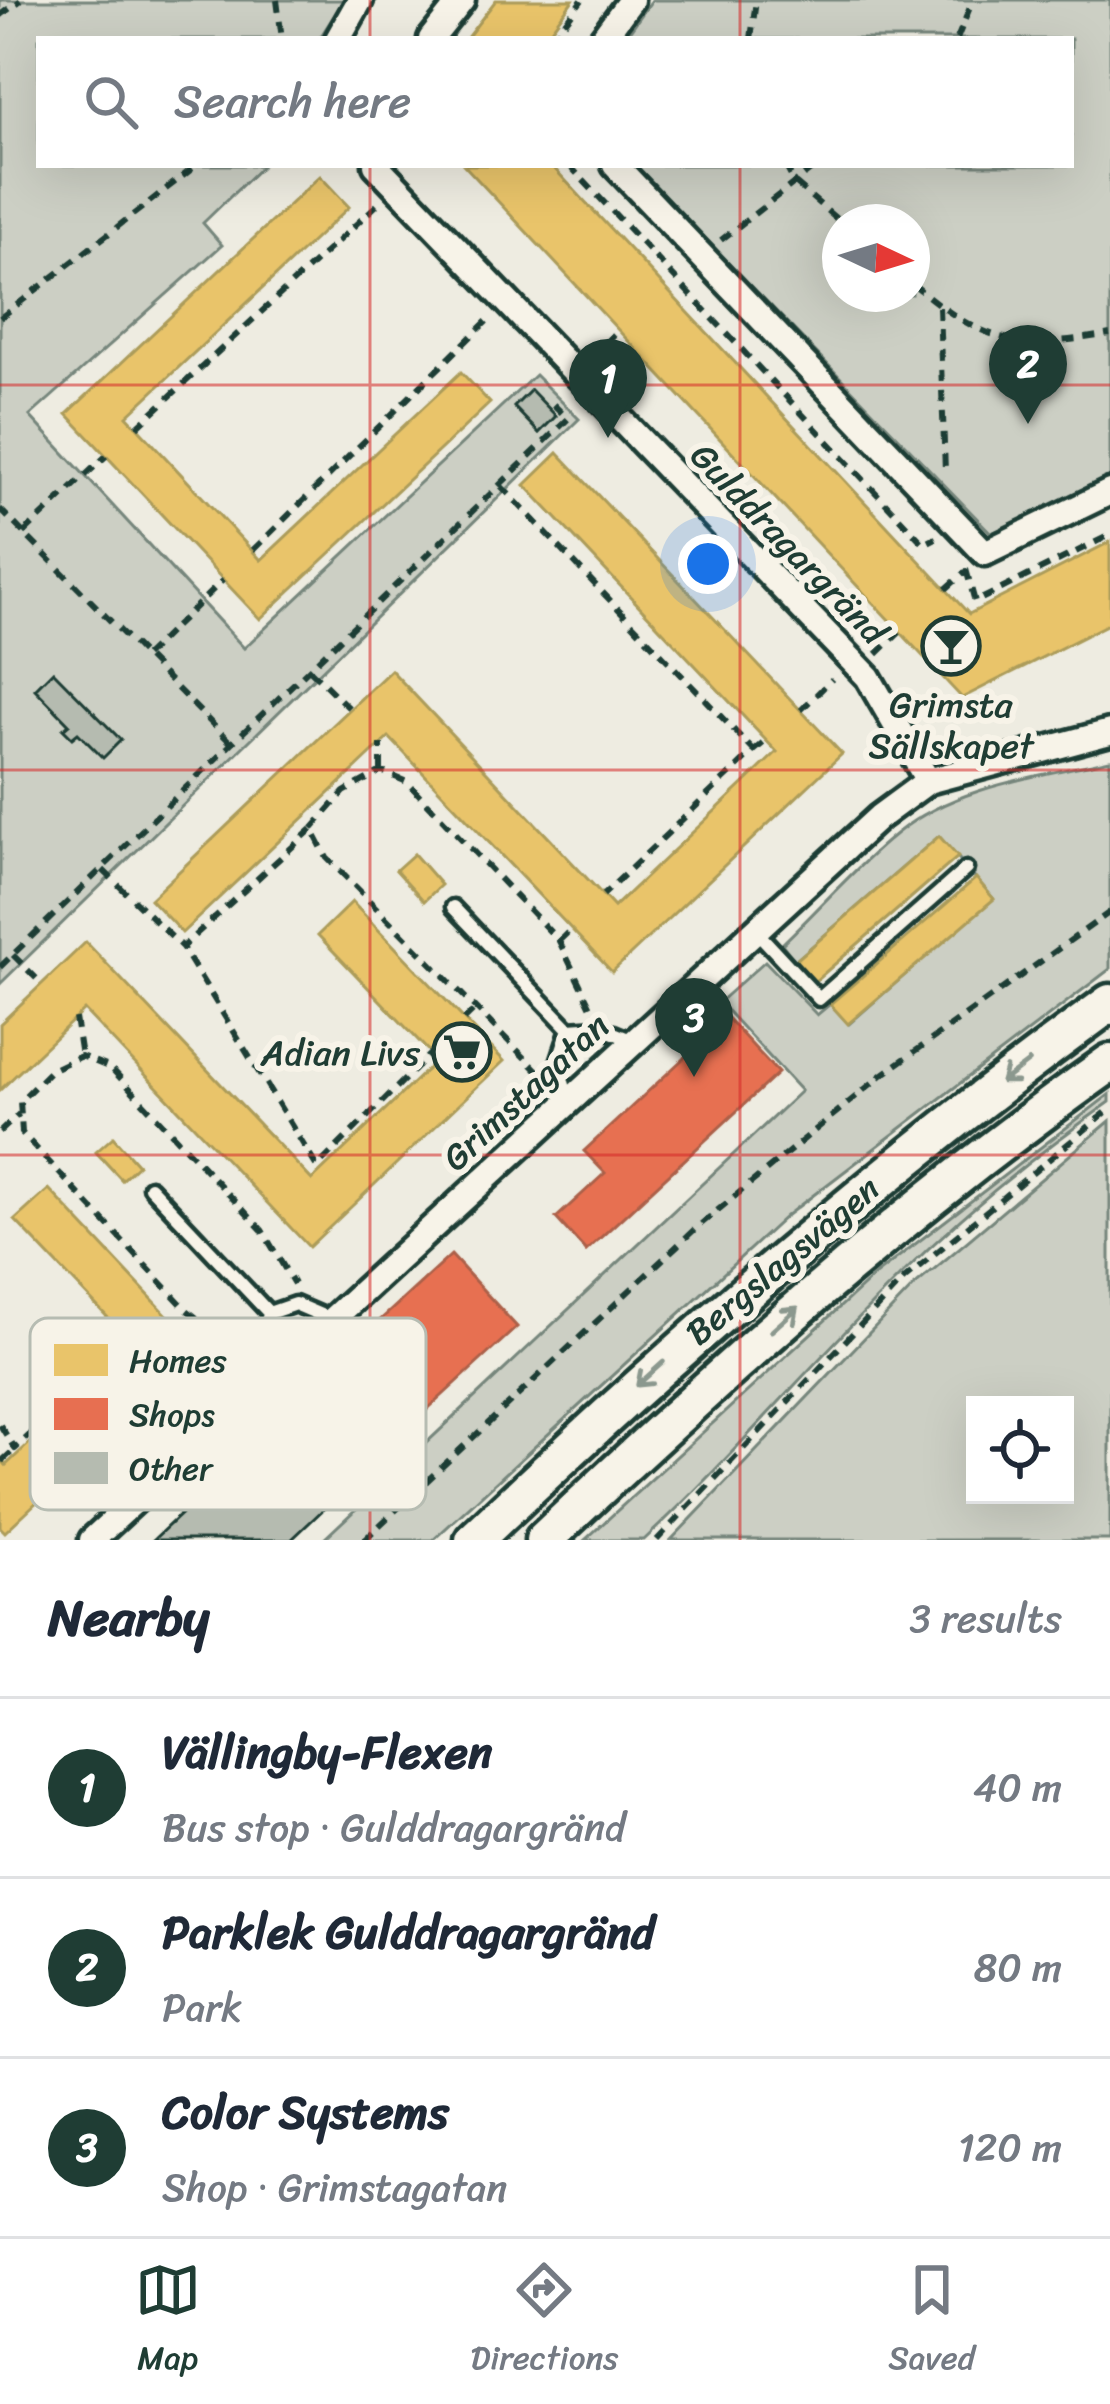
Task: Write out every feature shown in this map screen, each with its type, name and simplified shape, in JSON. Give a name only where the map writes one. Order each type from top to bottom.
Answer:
[{"type":"main road","name":"Bergslagsvägen","points":[[474,1540],[772,1266],[880,1176],[1110,1003]]},
{"type":"main road","name":"Bergslagsvägen","points":[[544,1540],[798,1307],[914,1211],[1110,1063]]},
{"type":"street","points":[[340,36],[360,0]]},
{"type":"street","points":[[433,36],[462,0]]},
{"type":"street","points":[[604,36],[631,0]]},
{"type":"street","name":"Gulddragargränd","points":[[379,168],[506,302],[864,657],[868,676],[928,781]]},
{"type":"street","points":[[618,168],[985,553],[1110,492]]},
{"type":"street","name":"Grimstagatan","points":[[332,1318],[879,817],[928,781],[1110,732]]},
{"type":"street","name":"Grimstagatan","points":[[92,1540],[125,1510]]},
{"type":"lane","points":[[757,932],[819,999],[966,869]]},
{"type":"lane","points":[[453,907],[569,1029]]},
{"type":"lane","points":[[569,1029],[598,1027],[631,1040]]},
{"type":"lane","points":[[568,1101],[558,1062],[569,1029]]},
{"type":"lane","points":[[150,1186],[269,1313]]},
{"type":"lane","points":[[269,1313],[295,1304],[329,1318]]},
{"type":"lane","points":[[268,1318],[269,1313]]},
{"type":"path","points":[[0,16],[21,0]]},
{"type":"path","points":[[277,0],[282,36]]},
{"type":"path","points":[[554,36],[582,0]]},
{"type":"path","points":[[751,36],[756,0]]},
{"type":"path","points":[[958,36],[973,0]]},
{"type":"path","points":[[0,318],[193,168]]},
{"type":"path","points":[[786,168],[794,182],[822,206]]},
{"type":"path","points":[[666,288],[813,168]]},
{"type":"path","points":[[137,427],[396,188]]},
{"type":"path","points":[[930,299],[983,333],[1023,345],[1110,334]]},
{"type":"path","points":[[253,550],[506,302]]},
{"type":"path","points":[[939,307],[941,444],[950,515]]},
{"type":"path","points":[[585,362],[618,331]]},
{"type":"path","points":[[0,966],[568,419],[547,398]]},
{"type":"path","points":[[24,533],[106,456]]},
{"type":"path","points":[[501,485],[754,751]]},
{"type":"path","points":[[0,509],[233,745]]},
{"type":"path","points":[[145,656],[223,580]]},
{"type":"path","points":[[801,710],[900,632]]},
{"type":"path","points":[[310,670],[350,709]]},
{"type":"path","points":[[603,896],[766,741]]},
{"type":"path","points":[[381,743],[381,771]]},
{"type":"path","points":[[182,947],[311,829]]},
{"type":"path","points":[[102,870],[182,947],[317,1168],[431,1053]]},
{"type":"path","points":[[426,1482],[695,1229],[882,1076],[1110,912]]},
{"type":"path","points":[[559,941],[571,929]]},
{"type":"path","points":[[13,955],[42,984]]},
{"type":"path","points":[[464,1020],[476,1008]]},
{"type":"path","points":[[75,1018],[81,1056]]},
{"type":"path","points":[[657,1540],[904,1279],[1110,1109]]},
{"type":"path","points":[[0,1132],[20,1113]]},
{"type":"path","points":[[0,1425],[15,1449]]},
{"type":"path","points":[[2,1461],[30,1435]]},
{"type":"path","points":[[364,1540],[396,1510]]},
{"type":"shaded area","points":[[0,0],[344,0],[321,36],[36,36],[36,168],[260,168],[203,223],[222,245],[30,416],[244,648],[535,375],[579,419],[0,984]]},
{"type":"shaded area","points":[[652,0],[1110,0],[1110,486],[997,539],[637,168],[1074,168],[1074,36],[626,36]]},
{"type":"shaded area","points":[[1110,760],[1110,969],[786,1216],[433,1540],[323,1540],[355,1510],[426,1510],[426,1443],[801,1091],[719,1002],[765,961],[817,1015],[830,1004],[849,1024],[993,898],[939,836],[795,961],[782,944],[897,833],[945,804],[999,785]]},
{"type":"shaded area","points":[[1110,1094],[1110,1102],[1001,1185],[924,1253],[644,1540],[585,1540],[875,1275]]},
{"type":"shaded area","points":[[1110,1121],[1110,1540],[671,1540],[914,1286]]},
{"type":"building: Homes","points":[[496,0],[573,0],[546,36],[468,36]]},
{"type":"building: Homes","points":[[467,168],[554,168],[969,614],[1110,542],[1110,623],[962,698]]},
{"type":"building: Homes","points":[[320,176],[349,207],[127,416],[261,560],[461,372],[490,403],[260,619],[67,414]]},
{"type":"building: Homes","points":[[558,453],[842,754],[612,972],[389,737],[182,933],[150,899],[391,670],[614,907],[777,752],[525,485]]},
{"type":"building: Homes","points":[[939,836],[958,857],[813,983],[795,961]]},
{"type":"building: Homes","points":[[414,854],[441,885],[424,901],[396,870]]},
{"type":"building: Homes","points":[[976,878],[994,899],[848,1024],[830,1004]]},
{"type":"building: Homes","points":[[352,902],[504,1061],[309,1247],[84,1010],[0,1090],[0,1024],[86,942],[312,1180],[437,1060],[318,935]]},
{"type":"building: Homes","points":[[113,1137],[138,1165],[122,1180],[96,1152]]},
{"type":"building: Homes","points":[[49,1189],[170,1318],[108,1318],[15,1220]]},
{"type":"building: Homes","points":[[30,1442],[30,1508],[5,1532],[0,1527],[0,1458],[6,1465]]},
{"type":"building: Shops","points":[[727,1018],[778,1073],[586,1251],[556,1218],[605,1173],[584,1151]]},
{"type":"building: Shops","points":[[451,1255],[517,1327],[426,1411],[426,1318],[382,1318]]},
{"type":"building: Other","points":[[531,390],[556,416],[539,433],[514,407]]},
{"type":"building: Other","points":[[53,671],[121,740],[103,758],[78,733],[72,738],[63,729],[69,724],[35,689]]},
{"type":"building: Other","points":[[185,1510],[323,1510],[291,1540],[153,1540]]},
{"type":"place","name":"Parklek Gulddragargränd","points":[[1028,424]]},
{"type":"place","name":"Vällingby-Flexen","points":[[608,438]]},
{"type":"place","name":"Grimsta Sällskapet","points":[[951,646]]},
{"type":"place","name":"Adian Livs","points":[[462,1052]]},
{"type":"place","name":"Color Systems","points":[[694,1077]]}]
